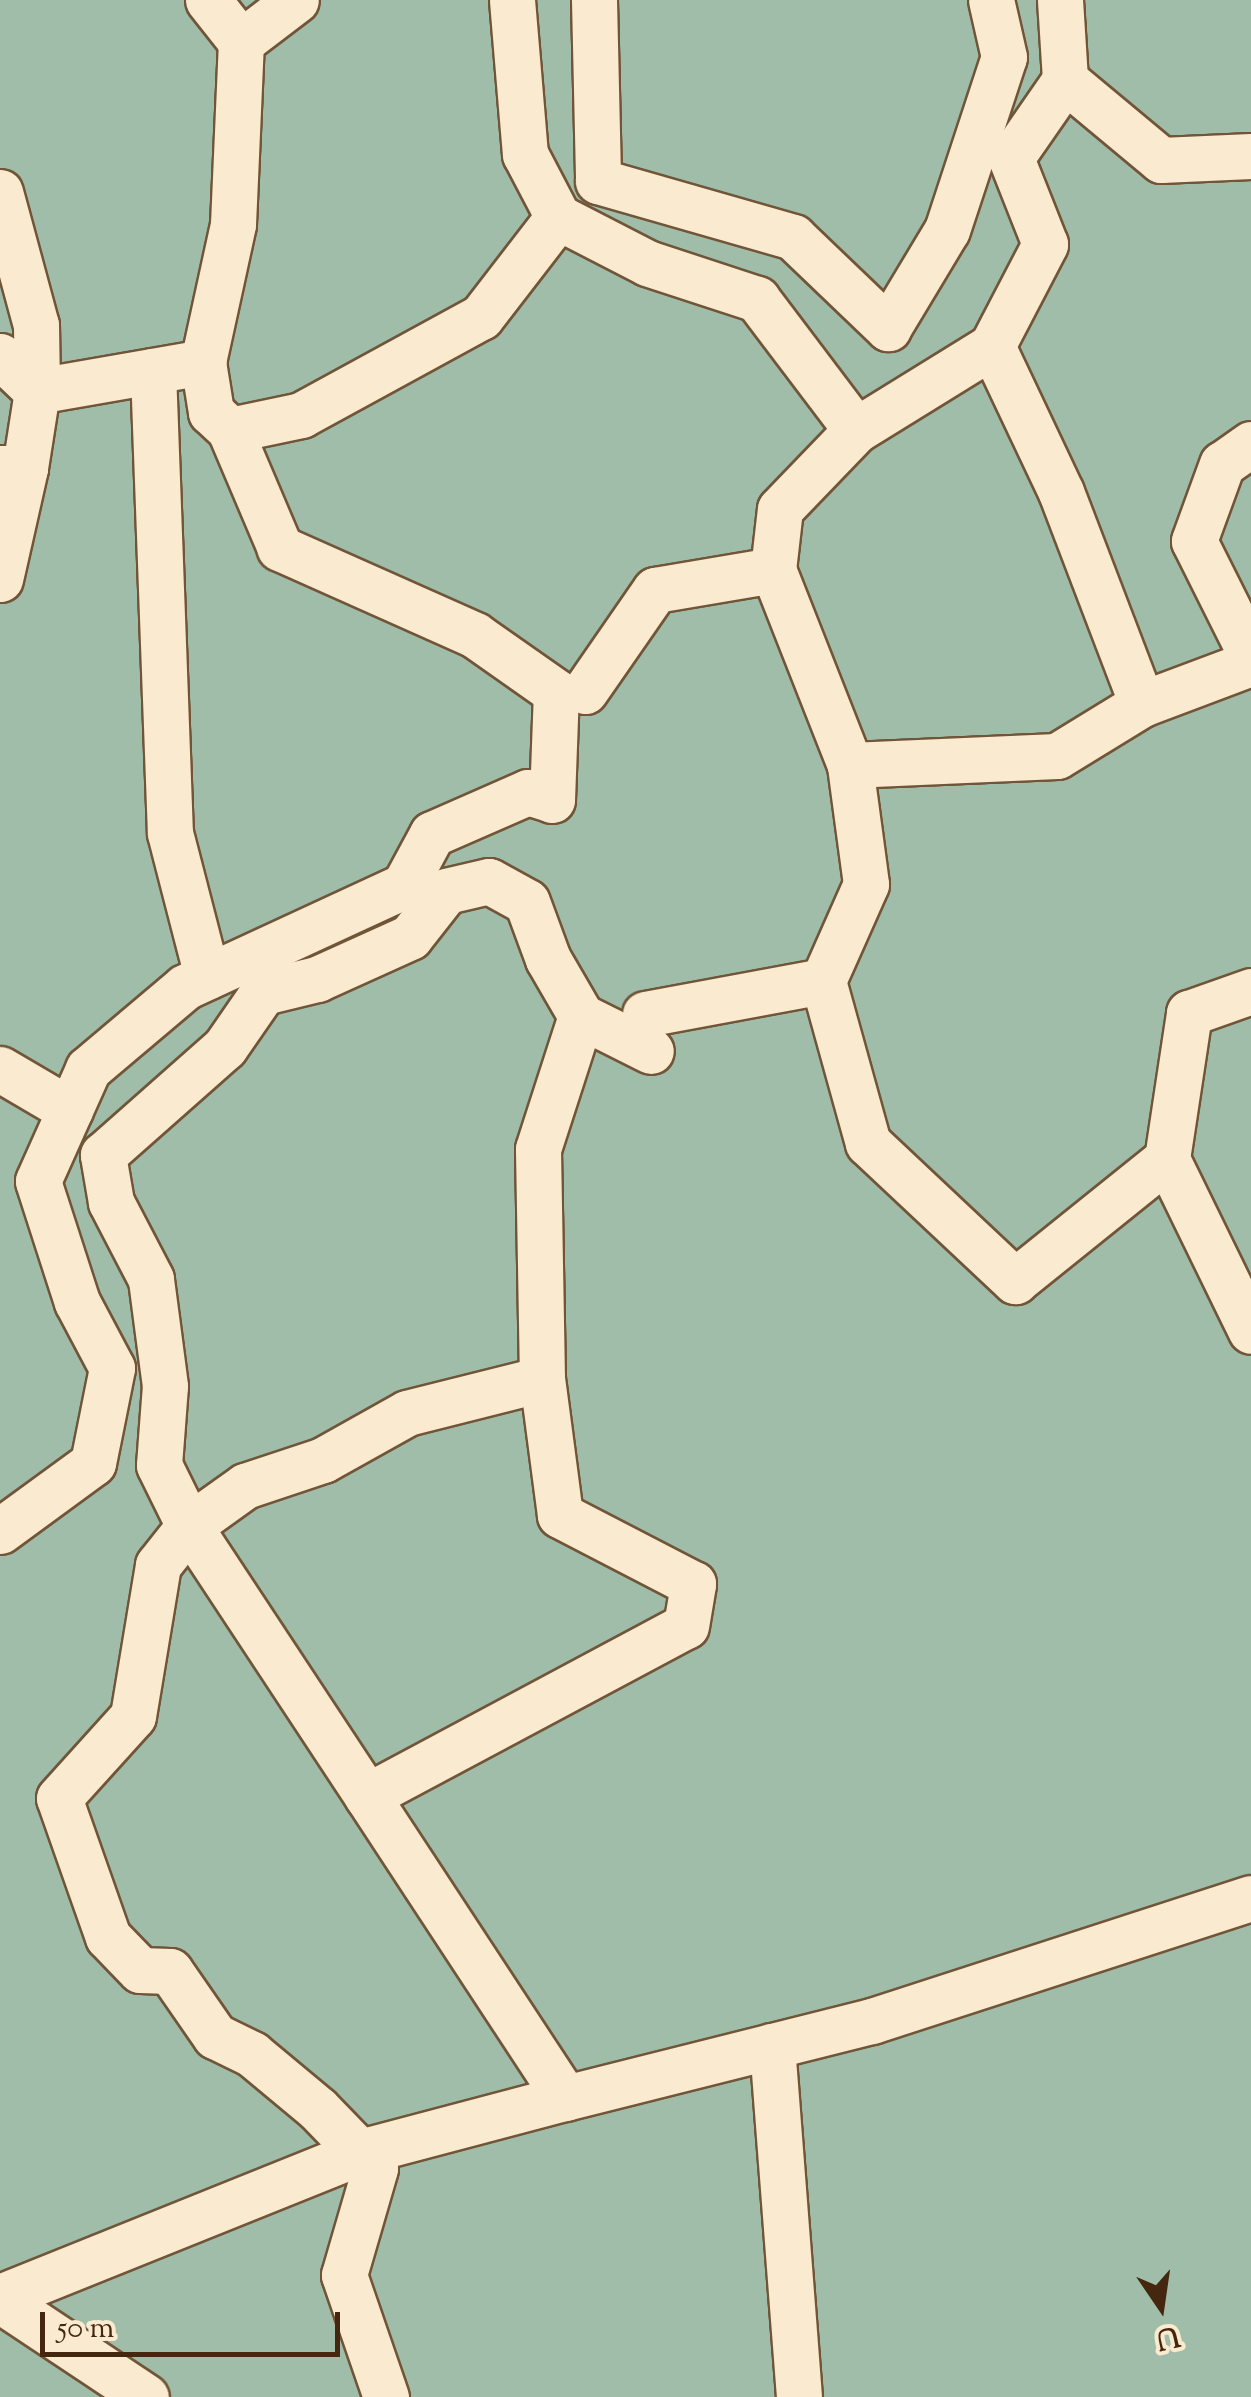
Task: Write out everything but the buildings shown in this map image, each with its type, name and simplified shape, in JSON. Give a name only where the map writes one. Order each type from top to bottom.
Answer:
[{"type":"lane","points":[[0,1531],[93,1463],[112,1368],[76,1302],[38,1180],[88,1069],[185,987],[404,886],[432,834],[528,792],[552,800],[556,692],[476,634],[280,548],[230,430],[212,412],[203,362],[233,224],[241,42],[208,0]]},
{"type":"lane","points":[[241,42],[296,0]]},
{"type":"lane","points":[[512,0],[526,154],[558,217],[647,264],[757,300],[856,430]]},
{"type":"lane","points":[[594,0],[598,181],[793,237],[888,328],[947,230],[1004,57],[991,0]]},
{"type":"lane","points":[[1060,0],[1065,80],[1011,158],[1045,244],[992,346],[856,430],[780,509],[773,570],[850,764],[866,884],[823,981],[868,1143],[1016,1281],[1166,1159]]},
{"type":"lane","points":[[1065,80],[1161,160],[1251,156]]},
{"type":"lane","points":[[0,192],[36,325],[37,392],[12,468],[0,579]]},
{"type":"lane","points":[[230,430],[302,416],[480,317],[558,217]]},
{"type":"lane","points":[[992,346],[1061,492],[1142,704]]},
{"type":"lane","points":[[0,356],[37,392]]},
{"type":"lane","points":[[37,392],[203,362]]},
{"type":"lane","points":[[153,370],[170,833],[207,976]]},
{"type":"lane","points":[[1251,444],[1222,464],[1194,541],[1251,655]]},
{"type":"lane","points":[[584,691],[656,590],[773,570]]},
{"type":"lane","points":[[850,764],[1057,756],[1142,704],[1251,663]]},
{"type":"lane","points":[[366,1796],[686,1626],[693,1584],[560,1516],[542,1380],[538,1149],[580,1016],[548,959],[527,902],[490,881],[446,891],[410,937],[317,980],[263,992],[225,1047],[104,1156],[112,1202],[151,1279],[165,1386],[159,1465],[189,1526],[366,1796],[565,2098]]},
{"type":"lane","points":[[580,1016],[648,1032],[823,981]]},
{"type":"lane","points":[[1251,991],[1189,1013],[1166,1159],[1251,1331]]},
{"type":"lane","points":[[1,1071],[70,1110]]},
{"type":"lane","points":[[386,2397],[344,2276],[375,2168],[318,2109],[252,2054],[215,2036],[170,1971],[140,1970],[108,1937],[60,1798],[133,1716],[158,1565],[189,1526],[245,1486],[323,1460],[407,1413],[542,1380]]},
{"type":"lane","points":[[0,2299],[360,2152],[872,2022],[1251,1898]]},
{"type":"lane","points":[[772,2046],[799,2397]]},
{"type":"lane","points":[[0,2299],[146,2397]]},
{"type":"shaded area","points":[[0,0],[1251,0],[1251,2397],[0,2397]]}]
